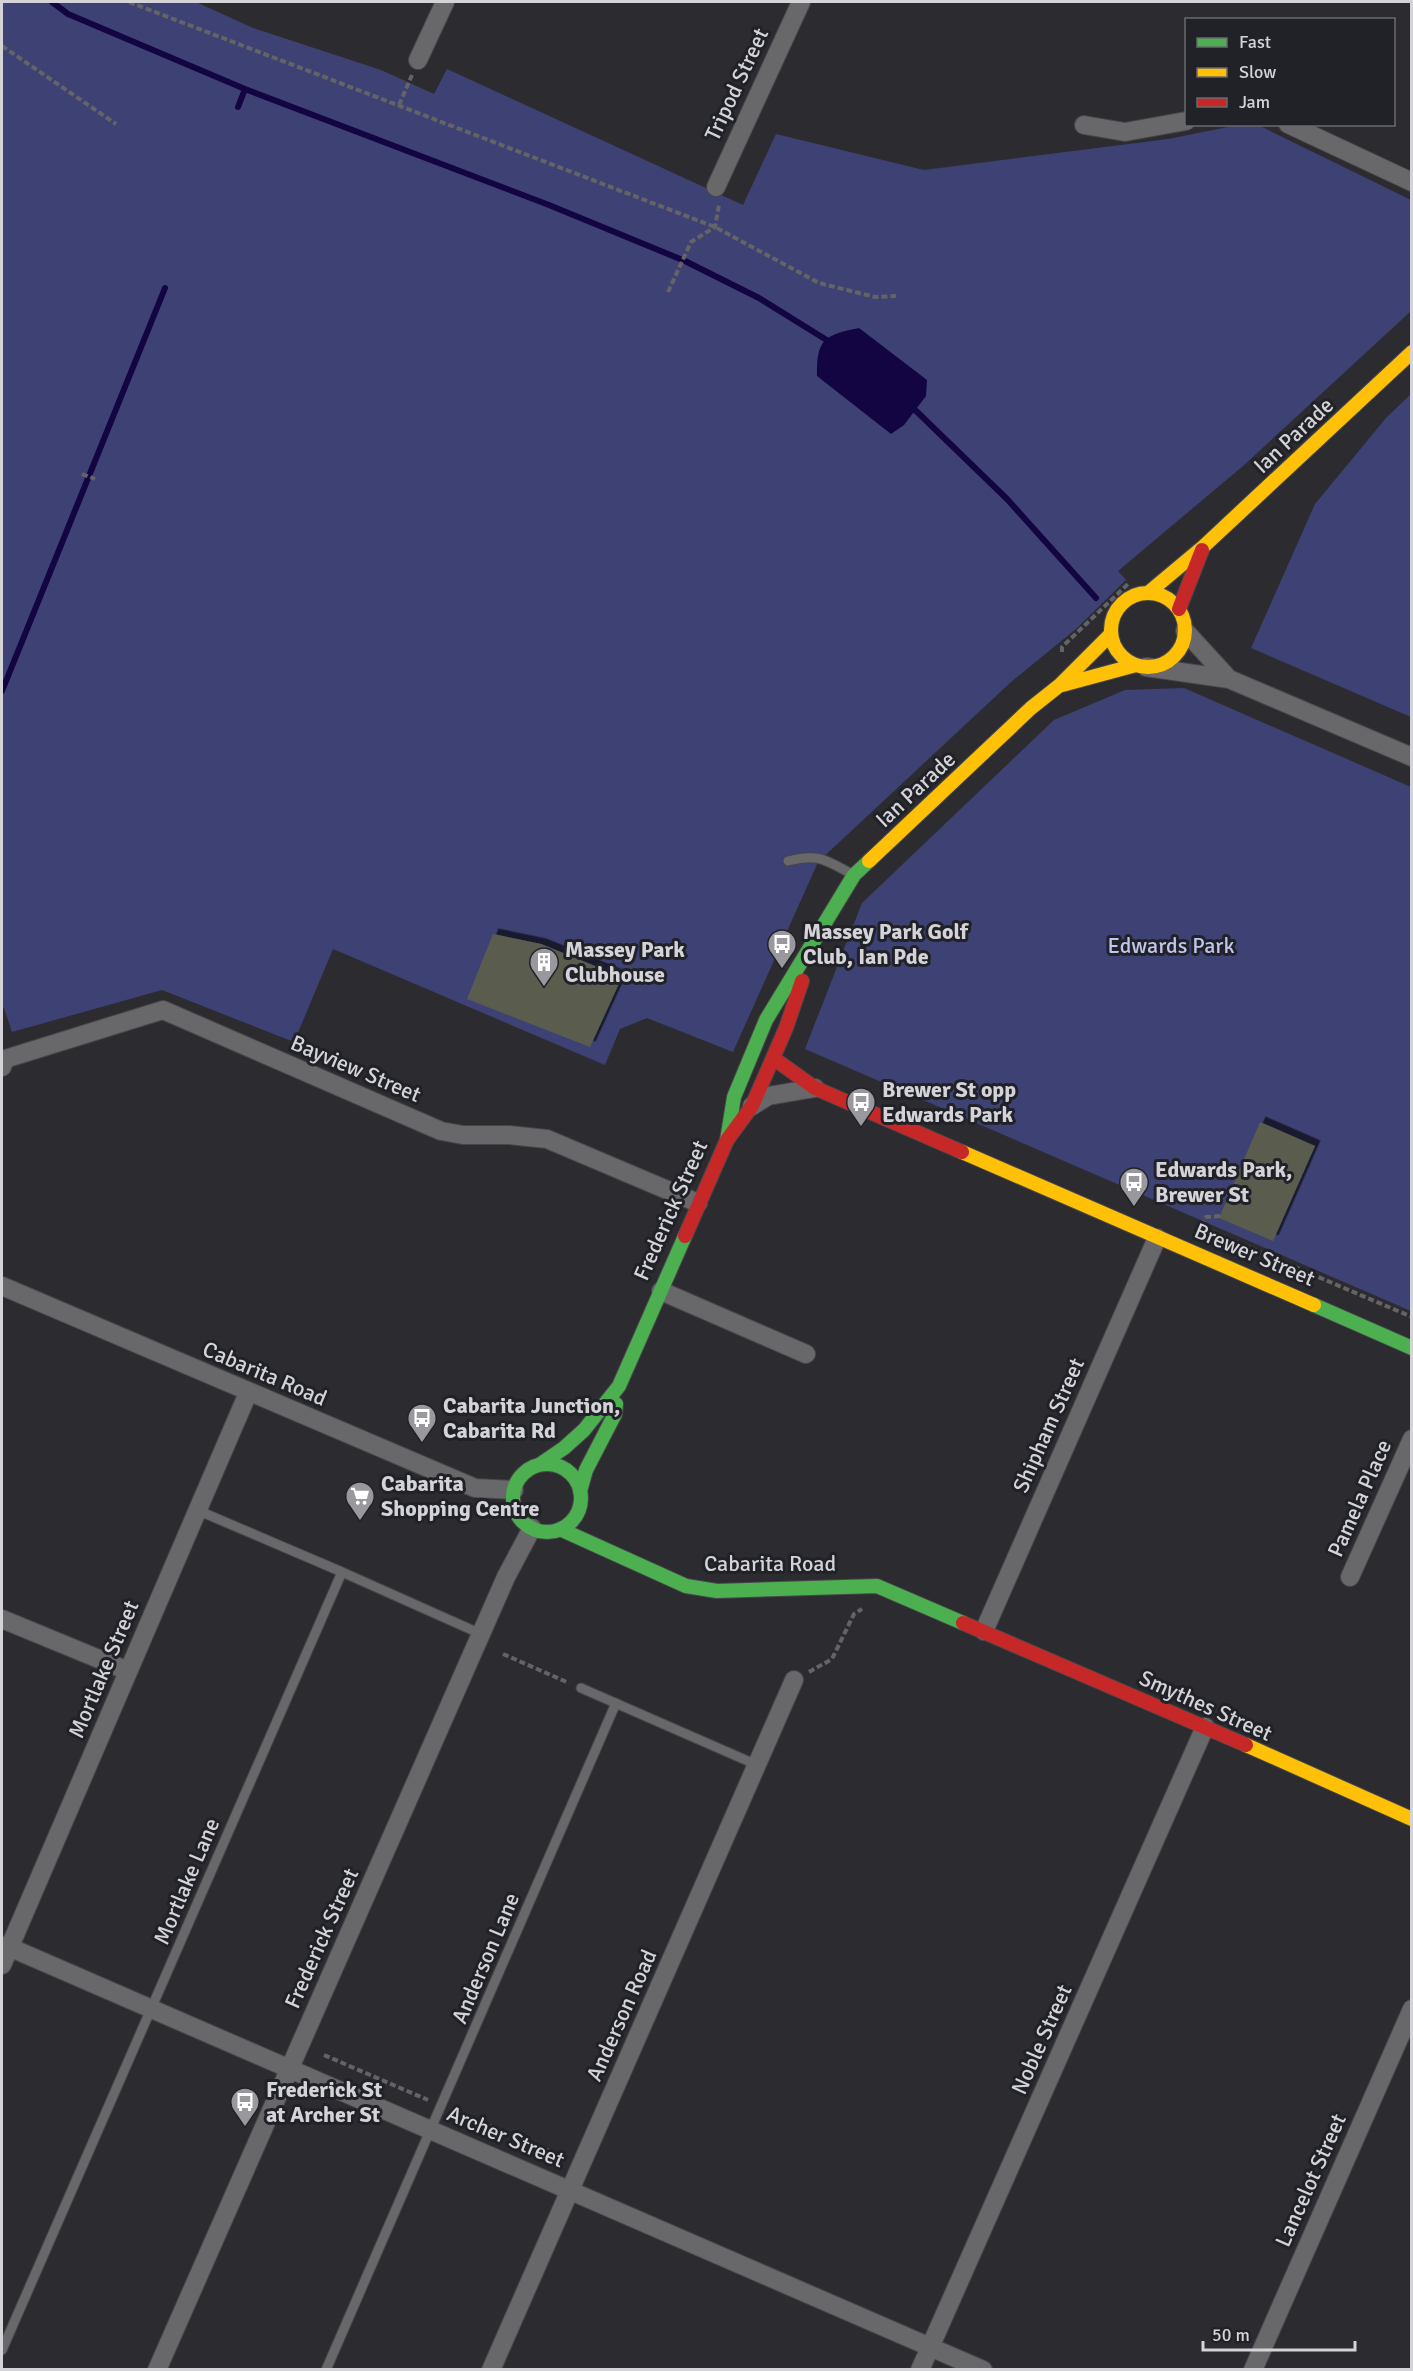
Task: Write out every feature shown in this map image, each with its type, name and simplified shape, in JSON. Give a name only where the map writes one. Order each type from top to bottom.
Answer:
[{"type":"main road","name":"Ian Parade","points":[[1148,593],[1203,547],[1412,352]]},
{"type":"main road","name":"Ian Parade","points":[[1179,609],[1203,547]]},
{"type":"main road","points":[[1148,593],[1170,600],[1179,609],[1184,620],[1183,643],[1177,653],[1158,666],[1141,666],[1119,653],[1111,634],[1116,610],[1135,595],[1148,593]]},
{"type":"main road","name":"Ian Parade","points":[[727,1140],[734,1097],[766,1020],[854,875],[1031,708],[1060,685],[1111,634]]},
{"type":"main road","name":"Ian Parade","points":[[1060,685],[1141,666]]},
{"type":"main road","name":"Ian Parade","points":[[773,1059],[817,939]]},
{"type":"main road","points":[[741,1081],[764,1081],[773,1059]]},
{"type":"main road","name":"Brewer Street","points":[[773,1059],[780,1061],[815,1088],[1412,1348]]},
{"type":"main road","name":"Frederick Street","points":[[539,1465],[561,1452],[580,1436],[596,1419],[619,1386],[727,1140],[752,1106]]},
{"type":"main road","name":"Frederick Street","points":[[580,1491],[586,1470],[615,1414],[619,1386]]},
{"type":"main road","points":[[549,1464],[560,1466],[569,1472],[576,1481],[581,1500],[576,1516],[560,1529],[541,1531],[532,1528],[516,1512],[514,1490],[523,1474],[539,1465],[549,1464]]},
{"type":"main road","name":"Cabarita Road","points":[[560,1529],[686,1586],[717,1591],[877,1586],[984,1631]]},
{"type":"main road","name":"Smythes Street","points":[[984,1631],[1412,1819]]},
{"type":"street","points":[[418,60],[445,2]]},
{"type":"street","name":"Tripod Street","points":[[716,187],[801,2]]},
{"type":"street","points":[[1084,124],[1125,132],[1185,122]]},
{"type":"street","points":[[1292,126],[1412,182]]},
{"type":"street","points":[[1185,631],[1229,679]]},
{"type":"street","points":[[1141,666],[1229,679],[1412,757]]},
{"type":"street","name":"Bayview Street","points":[[2,1067],[5,1059],[163,1010],[441,1131],[463,1135],[509,1135],[547,1139],[698,1203]]},
{"type":"street","points":[[752,1106],[764,1081],[815,1088]]},
{"type":"street","name":"Shipham Street","points":[[984,1631],[1157,1238]]},
{"type":"street","name":"Cabarita Road","points":[[2,1286],[475,1488],[514,1490]]},
{"type":"street","points":[[661,1291],[806,1354]]},
{"type":"street","name":"Mortlake Street","points":[[2,1965],[5,1947],[248,1393]]},
{"type":"street","name":"Pamela Place","points":[[1350,1577],[1412,1439]]},
{"type":"street","name":"Frederick Street","points":[[157,2370],[481,1634],[516,1557],[532,1528]]},
{"type":"street","points":[[2,1619],[128,1671]]},
{"type":"street","name":"Anderson Road","points":[[491,2370],[794,1680]]},
{"type":"street","name":"Noble Street","points":[[921,2370],[1205,1727]]},
{"type":"street","name":"Archer Street","points":[[5,1947],[983,2370]]},
{"type":"street","name":"Lancelot Street","points":[[1253,2370],[1412,2009]]},
{"type":"lane","points":[[788,861],[810,856],[829,862],[854,875]]},
{"type":"lane","points":[[755,1046],[764,1081]]},
{"type":"lane","points":[[197,1510],[481,1634]]},
{"type":"lane","name":"Mortlake Lane","points":[[2,2350],[342,1572]]},
{"type":"lane","points":[[581,1688],[757,1765]]},
{"type":"lane","name":"Anderson Lane","points":[[326,2370],[616,1703]]},
{"type":"path","points":[[129,2],[715,227],[819,283],[875,297],[896,296]]},
{"type":"path","points":[[2,46],[117,124]]},
{"type":"path","points":[[399,105],[418,60]]},
{"type":"path","points":[[668,292],[690,242],[715,227],[720,205],[716,187]]},
{"type":"path","points":[[82,474],[95,479]]},
{"type":"path","points":[[1060,685],[1062,647],[1136,576]]},
{"type":"path","points":[[1220,1216],[1206,1217],[1201,1227],[1412,1317]]},
{"type":"path","points":[[794,1680],[832,1659],[854,1614],[870,1603]]},
{"type":"path","points":[[503,1654],[581,1688]]},
{"type":"green space","points":[[2,2],[196,2],[253,28],[381,70],[434,94],[447,69],[743,205],[776,134],[924,170],[1168,139],[1233,126],[1260,126],[1411,200],[1410,312],[1243,466],[1118,571],[1126,580],[1077,628],[1011,682],[818,862],[733,1052],[647,1018],[620,1029],[605,1065],[333,949],[294,1042],[162,990],[12,1032],[2,1007]]},
{"type":"green space","points":[[1411,394],[1411,717],[1251,648],[1315,504],[1386,418]]},
{"type":"green space","name":"Edwards Park","points":[[1184,688],[1411,787],[1411,1311],[805,1049],[862,903],[1054,720],[1125,690]]},
{"type":"shaded area","points":[[859,328],[927,380],[926,396],[904,425],[891,434],[817,376],[818,354],[825,341],[838,333]]},
{"type":"building","name":"Massey Park Clubhouse","points":[[493,934],[541,944],[622,977],[590,1047],[467,999]]},
{"type":"building","points":[[1260,1122],[1315,1146],[1273,1241],[1219,1218]]},
{"type":"waterway","points":[[52,2],[68,14],[245,89],[549,205],[685,261],[759,298],[833,344]]},
{"type":"waterway","points":[[238,107],[245,89]]},
{"type":"waterway","points":[[2,691],[165,288]]},
{"type":"waterway","points":[[911,406],[1007,499],[1096,598]]},
{"type":"traffic: fast","points":[[727,1140],[734,1097],[766,1020],[854,875],[869,861]]},
{"type":"traffic: fast","points":[[539,1465],[564,1448],[584,1430],[619,1386],[685,1236]]},
{"type":"traffic: fast","points":[[1314,1305],[1412,1348]]},
{"type":"traffic: fast","points":[[580,1491],[586,1470],[615,1414],[616,1404]]},
{"type":"traffic: fast","points":[[547,1464],[560,1467],[571,1474],[578,1485],[581,1498],[578,1511],[571,1522],[560,1529],[547,1532],[534,1529],[523,1522],[516,1511],[513,1498],[516,1485],[523,1474],[534,1467],[547,1464]]},
{"type":"traffic: fast","points":[[560,1529],[686,1586],[717,1591],[877,1586],[963,1623]]},
{"type":"traffic: slow","points":[[1148,593],[1203,547],[1412,352]]},
{"type":"traffic: slow","points":[[1148,593],[1162,596],[1174,604],[1182,616],[1185,630],[1182,644],[1174,656],[1162,664],[1148,667],[1134,664],[1122,656],[1114,644],[1111,630],[1114,616],[1122,604],[1134,596],[1148,593]]},
{"type":"traffic: slow","points":[[869,861],[1031,708],[1060,685],[1111,634]]},
{"type":"traffic: slow","points":[[1062,685],[1136,665]]},
{"type":"traffic: slow","points":[[962,1152],[1314,1305]]},
{"type":"traffic: slow","points":[[1246,1745],[1412,1819]]},
{"type":"traffic: jam","points":[[1179,609],[1202,550]]},
{"type":"traffic: jam","points":[[685,1236],[727,1140],[752,1106],[786,1028],[802,981]]},
{"type":"traffic: jam","points":[[773,1058],[815,1088],[962,1152]]},
{"type":"traffic: jam","points":[[963,1623],[1246,1745]]},
{"type":"place","name":"Massey Park Golf Club, Ian Pde","points":[[782,970]]},
{"type":"place","name":"Massey Park Clubhouse","points":[[544,988]]},
{"type":"place","name":"Brewer St opp Edwards Park","points":[[861,1128]]},
{"type":"place","name":"Edwards Park, Brewer St","points":[[1134,1208]]},
{"type":"place","name":"Cabarita Junction, Cabarita Rd","points":[[422,1444]]},
{"type":"place","name":"Cabarita Shopping Centre","points":[[360,1522]]},
{"type":"place","name":"Frederick St at Archer St","points":[[245,2128]]}]
